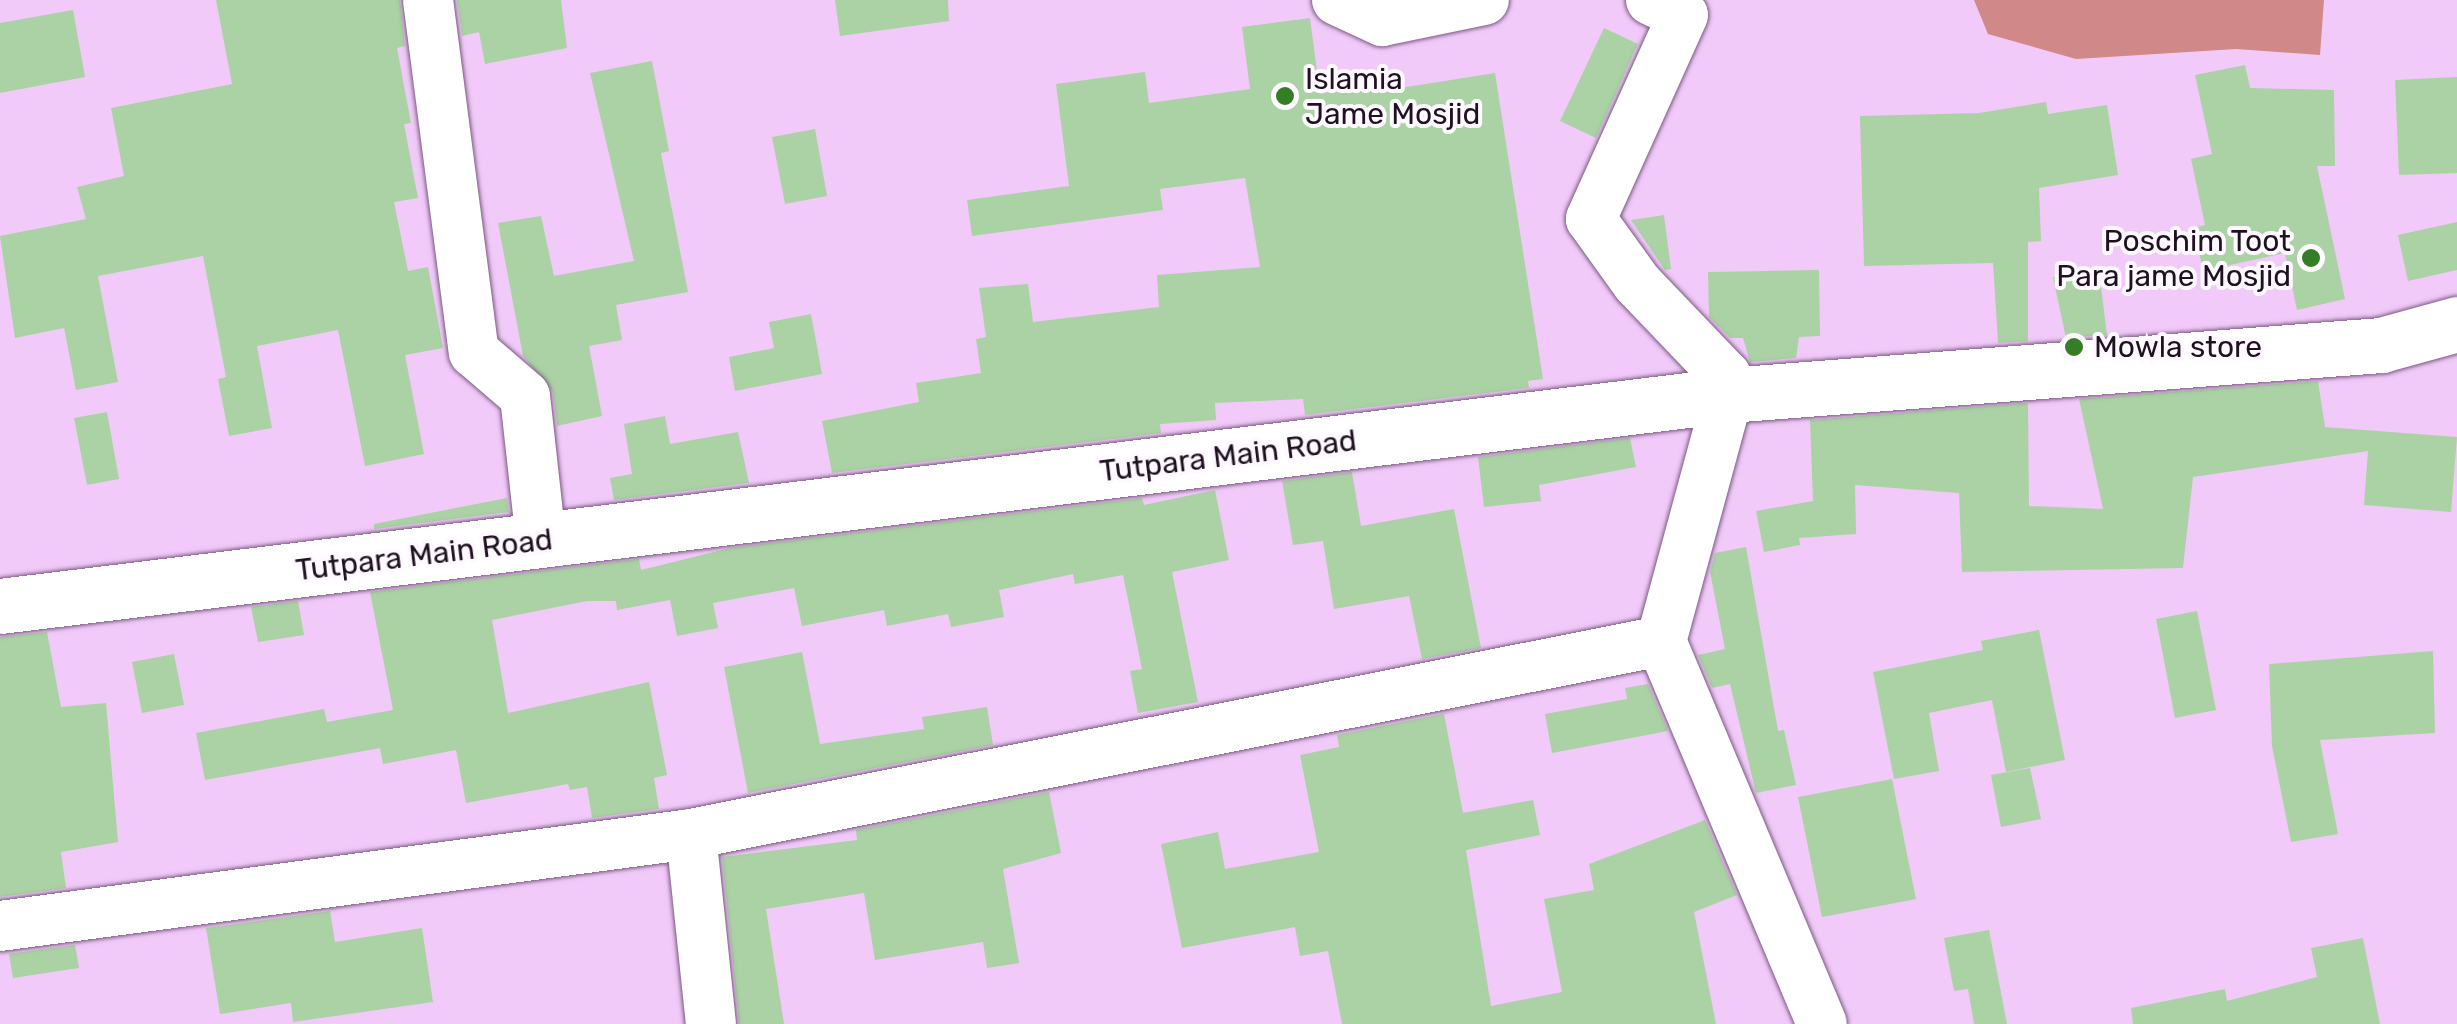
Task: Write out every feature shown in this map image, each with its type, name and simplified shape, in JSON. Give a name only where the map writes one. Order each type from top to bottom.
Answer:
[{"type":"street","points":[[428,0],[474,352],[525,396],[540,540]]},
{"type":"street","points":[[1337,0],[1382,20],[1484,0]]},
{"type":"street","points":[[1650,0],[1683,15],[1590,219],[1637,283],[1727,386],[1660,642],[1822,1024]]},
{"type":"street","name":"Tutpara Main Road","points":[[0,606],[1727,386],[2381,346],[2457,324]]},
{"type":"street","points":[[0,926],[690,834],[1660,642]]},
{"type":"street","points":[[690,834],[711,1024]]},
{"type":"shaded area","points":[[1974,0],[2324,0],[2320,55],[2236,49],[2076,59],[1988,34]]},
{"type":"building","points":[[216,0],[400,0],[405,46],[397,48],[411,123],[404,124],[418,198],[394,202],[408,271],[428,267],[443,348],[405,355],[424,454],[365,466],[338,330],[257,346],[272,428],[229,436],[218,379],[226,377],[203,256],[98,276],[118,382],[76,390],[64,328],[15,338],[0,236],[86,219],[77,187],[124,176],[111,108],[232,84]]},
{"type":"building","points":[[457,0],[561,0],[567,48],[485,64],[479,32],[462,36]]},
{"type":"building","points":[[835,0],[948,0],[949,21],[840,36]]},
{"type":"building","points":[[73,10],[85,77],[0,93],[0,23]]},
{"type":"building","points":[[1310,18],[1320,94],[1392,79],[1394,89],[1495,73],[1543,379],[1528,381],[1529,388],[1305,415],[1303,399],[1215,403],[1216,420],[1160,424],[1161,433],[832,473],[822,421],[919,402],[916,383],[981,373],[976,339],[986,337],[979,288],[1028,284],[1033,322],[1159,307],[1157,275],[1260,267],[1245,178],[1160,189],[1163,210],[972,236],[967,200],[1069,186],[1056,84],[1145,72],[1149,103],[1250,89],[1242,27]]},
{"type":"building","points":[[1604,28],[1638,44],[1596,138],[1560,121]]},
{"type":"building","points":[[652,61],[669,151],[661,153],[688,292],[616,305],[622,340],[589,346],[602,416],[557,426],[553,392],[523,356],[498,223],[541,216],[554,276],[634,261],[590,73]]},
{"type":"building","points":[[2245,65],[2250,88],[2334,90],[2335,166],[2317,166],[2345,299],[2297,310],[2285,253],[2203,271],[2194,228],[2205,225],[2191,159],[2212,154],[2195,75]]},
{"type":"building","points":[[2457,77],[2457,173],[2399,175],[2395,80]]},
{"type":"building","points":[[2046,102],[2048,114],[2107,105],[2118,175],[2039,188],[2041,241],[2028,242],[2028,341],[1998,343],[1993,263],[1864,266],[1860,116],[1979,113]]},
{"type":"building","points":[[815,129],[827,196],[785,204],[772,137]]},
{"type":"building","points":[[1664,215],[1671,269],[1665,270],[1631,220]]},
{"type":"building","points":[[2457,222],[2457,270],[2408,281],[2398,235]]},
{"type":"building","points":[[1819,270],[1820,336],[1799,337],[1796,358],[1750,362],[1743,338],[1730,338],[1709,317],[1708,272]]},
{"type":"building","points":[[2099,271],[2107,335],[2066,338],[2053,277]]},
{"type":"building","points":[[811,314],[822,374],[735,391],[729,357],[774,348],[769,322]]},
{"type":"building","points":[[2318,381],[2325,427],[2457,437],[2451,512],[2364,505],[2368,451],[2193,477],[2183,568],[1962,572],[1959,493],[1855,485],[1856,534],[1799,538],[1800,545],[1764,552],[1756,511],[1813,501],[1810,420],[2028,403],[2029,506],[2103,509],[2079,399]]},
{"type":"building","points":[[107,412],[119,479],[87,485],[74,418]]},
{"type":"building","points":[[665,416],[670,444],[738,432],[749,483],[614,500],[610,478],[632,474],[624,424]]},
{"type":"building","points":[[1630,438],[1636,467],[1539,485],[1541,501],[1484,507],[1478,457]]},
{"type":"building","points":[[1352,472],[1361,526],[1454,509],[1481,648],[1422,659],[1409,596],[1334,609],[1323,541],[1293,545],[1282,481]]},
{"type":"building","points":[[1215,490],[1229,560],[1172,572],[1198,702],[1138,713],[1130,671],[1142,669],[1123,575],[1075,584],[1073,574],[999,590],[1004,617],[951,627],[948,614],[887,626],[884,610],[802,626],[794,588],[713,603],[718,628],[677,636],[670,600],[617,610],[616,601],[587,601],[492,620],[508,713],[649,682],[667,775],[654,778],[659,809],[592,818],[587,787],[570,790],[568,784],[466,803],[456,750],[383,764],[380,748],[205,780],[196,733],[324,709],[327,722],[393,710],[370,592],[639,559],[641,570],[730,548],[1142,498],[1144,505]]},
{"type":"building","points":[[507,498],[509,512],[374,529],[374,524]]},
{"type":"building","points":[[1746,547],[1778,731],[1784,730],[1796,785],[1756,793],[1730,684],[1712,688],[1698,655],[1725,649],[1710,572],[1715,553]]},
{"type":"building","points":[[298,601],[304,635],[258,642],[251,607]]},
{"type":"building","points":[[2197,611],[2216,710],[2175,718],[2156,619]]},
{"type":"building","points":[[2039,630],[2065,760],[2006,772],[1992,700],[1929,713],[1939,771],[1894,779],[1873,672],[1983,650],[1981,641]]},
{"type":"building","points":[[47,632],[61,707],[106,703],[118,842],[61,852],[66,888],[0,897],[0,637]]},
{"type":"building","points":[[2433,651],[2435,733],[2320,740],[2338,834],[2291,842],[2272,746],[2269,664]]},
{"type":"building","points":[[802,652],[820,744],[924,729],[922,717],[987,707],[993,745],[748,793],[724,667]]},
{"type":"building","points":[[174,654],[184,705],[142,713],[132,662]]},
{"type":"building","points":[[1648,684],[1668,731],[1552,753],[1545,714],[1627,699],[1625,688]]},
{"type":"building","points":[[1492,704],[1444,714],[1463,813],[1533,800],[1540,835],[1466,850],[1491,1006],[1562,992],[1544,899],[1594,890],[1589,864],[1705,820],[1737,895],[1694,912],[1716,1024],[1342,1024],[1328,951],[1300,956],[1295,927],[1182,948],[1161,844],[1218,832],[1225,869],[1319,852],[1300,755],[1339,747],[1337,735]]},
{"type":"building","points":[[2030,768],[2041,819],[2001,827],[1991,775]]},
{"type":"building","points":[[1892,779],[1916,899],[1822,917],[1798,797]]},
{"type":"building","points":[[1049,792],[1061,853],[1003,869],[1019,963],[987,968],[983,942],[875,960],[864,893],[766,909],[784,1024],[739,1024],[722,857],[857,840],[856,830]]},
{"type":"building","points":[[330,911],[335,942],[422,928],[433,1002],[293,1022],[291,1003],[220,1014],[206,928]]},
{"type":"building","points":[[1989,930],[2007,1024],[1974,1024],[1968,989],[1954,991],[1944,938]]},
{"type":"building","points":[[2363,938],[2380,1024],[2133,1024],[2131,1008],[2225,989],[2227,1001],[2317,977],[2311,948]]},
{"type":"building","points":[[75,945],[79,968],[13,978],[9,954]]},
{"type":"place","name":"Islamia Jame Mosjid","points":[[1285,96]]},
{"type":"place","name":"Poschim Toot Para jame Mosjid","points":[[2311,258]]},
{"type":"place","name":"Mowla store","points":[[2074,347]]}]
